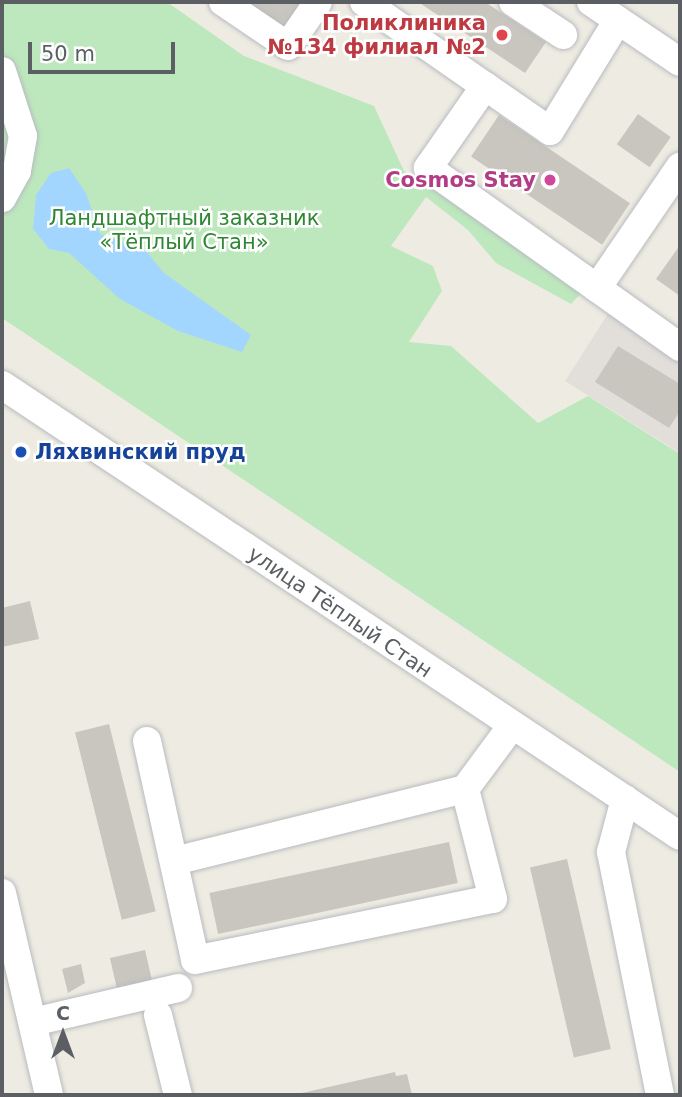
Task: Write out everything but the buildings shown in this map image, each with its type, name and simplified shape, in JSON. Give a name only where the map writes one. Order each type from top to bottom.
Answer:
[{"type":"street","points":[[223,2],[288,46],[318,2]]},
{"type":"street","points":[[364,2],[550,131],[618,20]]},
{"type":"street","points":[[513,2],[543,10],[563,34]]},
{"type":"street","points":[[591,2],[680,62]]},
{"type":"street","points":[[2,71],[23,136],[17,171],[2,198]]},
{"type":"street","points":[[485,86],[428,168],[680,347]]},
{"type":"street","points":[[597,288],[680,167]]},
{"type":"street","name":"улица Тёплый Стан","points":[[2,385],[510,727],[680,836]]},
{"type":"street","points":[[174,862],[465,789],[510,727]]},
{"type":"street","points":[[147,741],[195,960],[493,899],[465,789]]},
{"type":"street","points":[[625,799],[611,852],[660,1095]]},
{"type":"street","points":[[653,818],[680,856]]},
{"type":"street","points":[[2,892],[5,923],[33,1022],[49,1095]]},
{"type":"street","points":[[33,1022],[178,988]]},
{"type":"street","points":[[158,1014],[179,1095],[193,1095]]},
{"type":"shaded area","points":[[609,312],[680,360],[680,453],[565,381]]},
{"type":"green space","name":"Ландшафтный заказник «Тёплый Стан»","points":[[2,2],[167,2],[244,56],[374,106],[404,171],[585,289],[571,304],[496,263],[468,230],[426,197],[391,246],[433,266],[442,291],[409,342],[451,346],[538,423],[588,396],[680,454],[680,772],[2,318]]},
{"type":"water","points":[[69,168],[86,193],[100,234],[146,251],[164,273],[251,335],[242,352],[178,331],[120,299],[69,253],[49,249],[33,229],[36,195],[51,173]]},
{"type":"place","name":"Поликлиника №134 филиал №2","points":[[502,35]]},
{"type":"place","name":"Cosmos Stay","points":[[550,180]]},
{"type":"place","name":"Ляхвинский пруд","points":[[21,452]]}]
